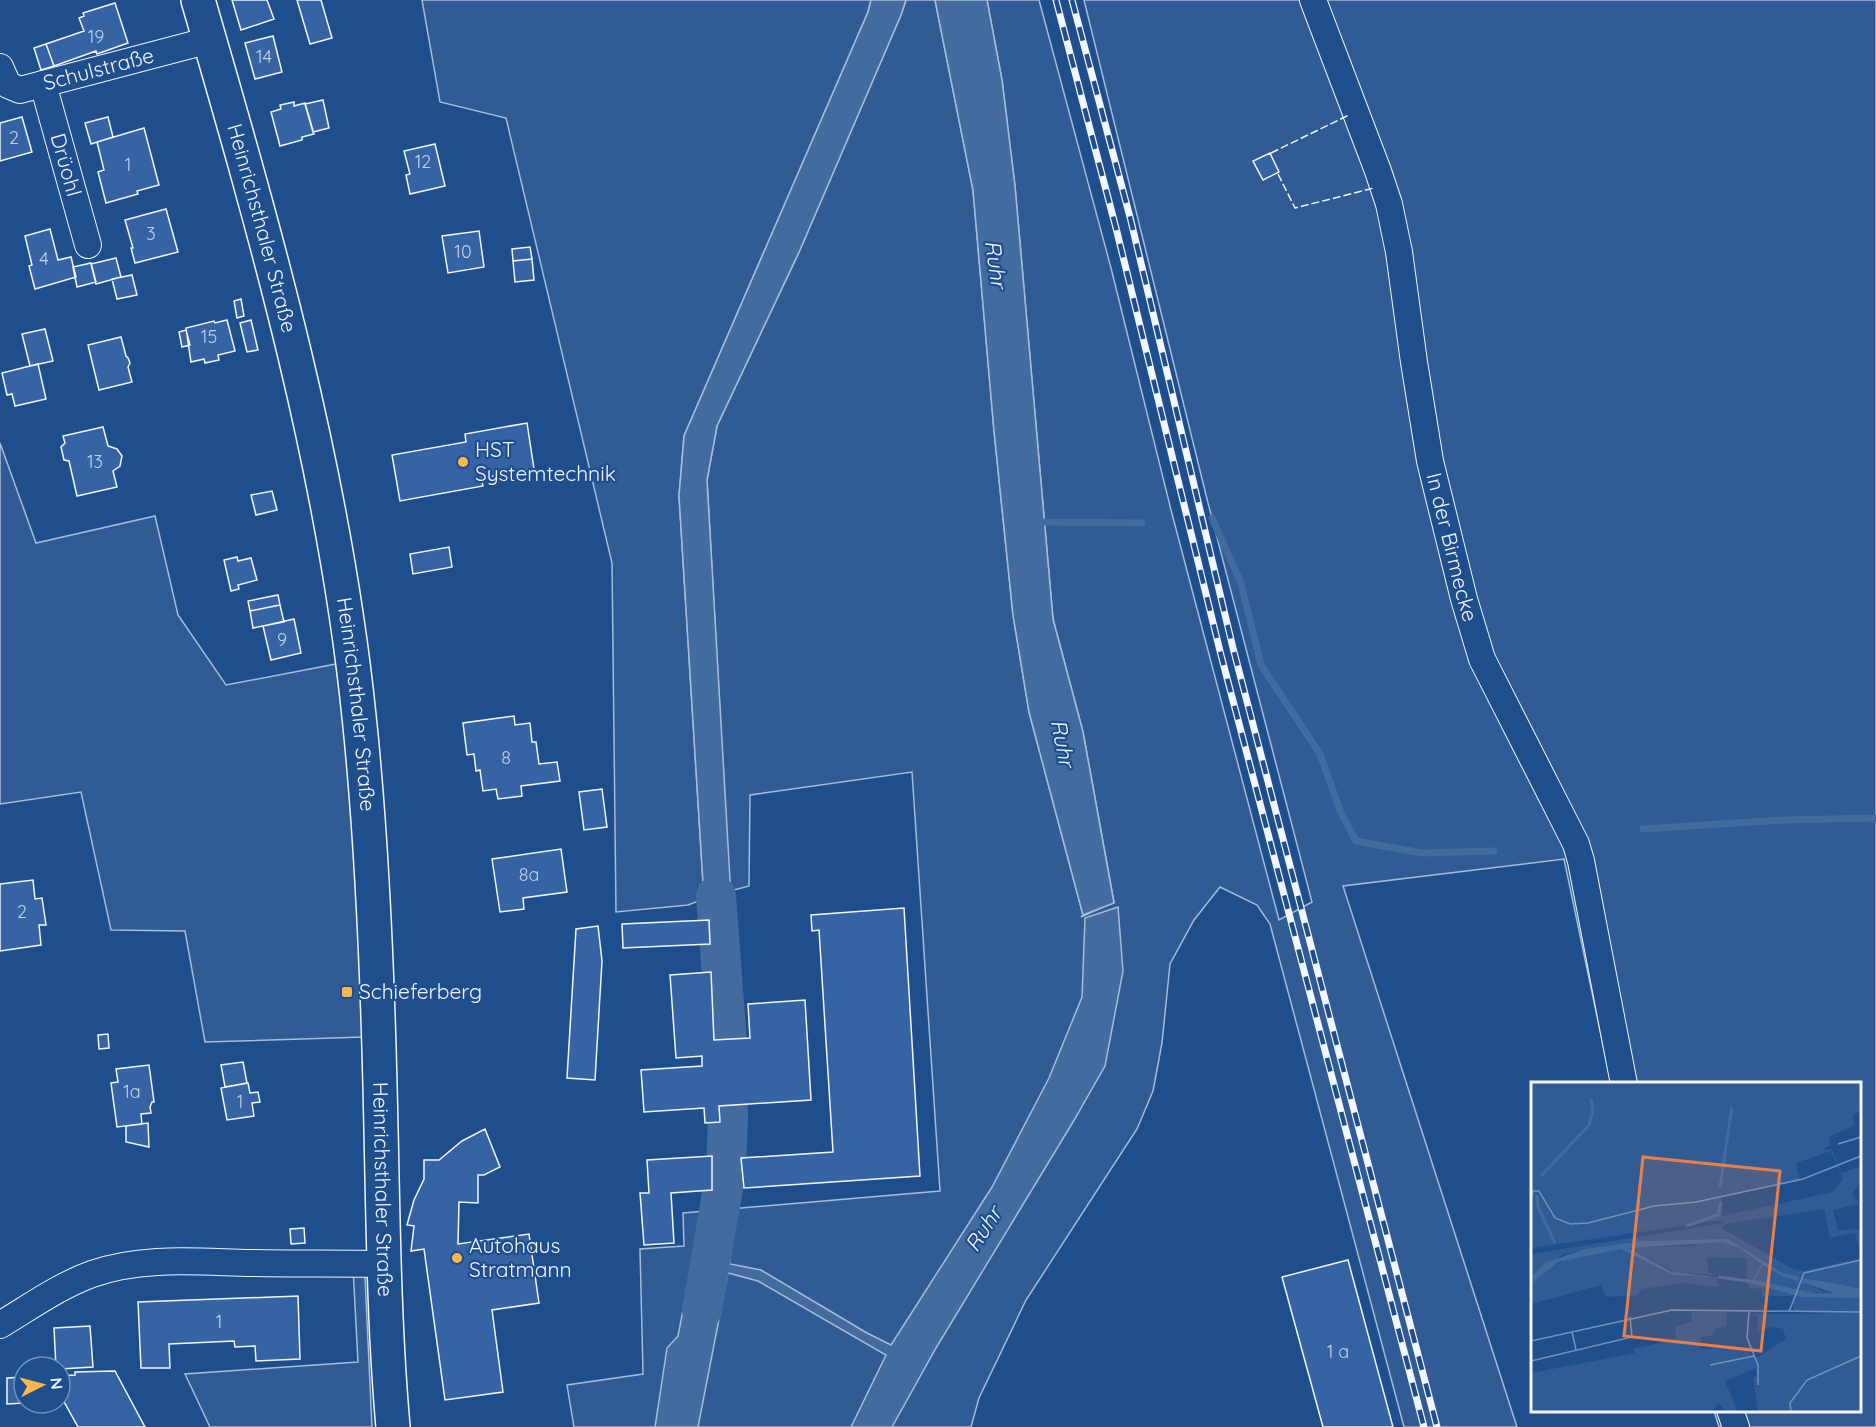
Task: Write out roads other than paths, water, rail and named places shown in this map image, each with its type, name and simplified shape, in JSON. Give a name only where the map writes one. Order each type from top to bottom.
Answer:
[{"type":"main road","name":"Heinrichsthaler Straße","points":[[198,0],[263,236],[319,463],[339,571],[359,710],[372,865],[384,1264],[393,1427]]},
{"type":"street","name":"In der Birmecke","points":[[1313,0],[1389,204],[1399,252],[1414,362],[1431,461],[1464,599],[1482,659],[1576,844],[1624,1082]]},
{"type":"street","name":"Schulstraße","points":[[0,67],[8,85],[20,90],[210,40]]},
{"type":"street","name":"Drüohl","points":[[42,84],[88,245]]},
{"type":"street","points":[[0,1325],[73,1282],[94,1274],[146,1263],[181,1261],[384,1264]]},
{"type":"street","points":[[1731,1412],[1736,1427]]},
{"type":"water","points":[[871,0],[906,0],[800,250],[717,426],[707,480],[734,949],[713,951],[709,915],[704,899],[679,496],[684,436],[868,12]]},
{"type":"water","points":[[935,0],[987,0],[1002,80],[1015,186],[1053,619],[1083,732],[1114,903],[1083,915],[1029,712],[1013,615],[973,190]]},
{"type":"water","points":[[1118,907],[1123,971],[1105,1066],[936,1348],[892,1427],[851,1427],[886,1355],[758,1281],[728,1273],[698,1427],[655,1427],[667,1348],[678,1336],[694,1254],[730,1259],[730,1264],[761,1270],[891,1345],[992,1187],[1049,1078],[1082,997],[1085,918]]},
{"type":"waterway","points":[[1212,518],[1241,583],[1261,665],[1320,754],[1341,813],[1356,841],[1422,853],[1494,851]]},
{"type":"waterway","points":[[1037,522],[1142,523]]},
{"type":"waterway","points":[[1643,829],[1784,820],[1876,818]]},
{"type":"waterway","name":"Ruhr","points":[[702,1310],[726,1171],[728,1116],[726,1029],[716,896]]},
{"type":"railway","points":[[1056,0],[1116,228],[1221,655],[1424,1427]]},
{"type":"railway","points":[[1072,0],[1130,217],[1233,648],[1437,1427]]},
{"type":"place","name":"HST Systemtechnik","points":[[463,462]]},
{"type":"place","name":"Schieferberg","points":[[347,992]]},
{"type":"place","name":"Autohaus Stratmann","points":[[457,1258]]}]
